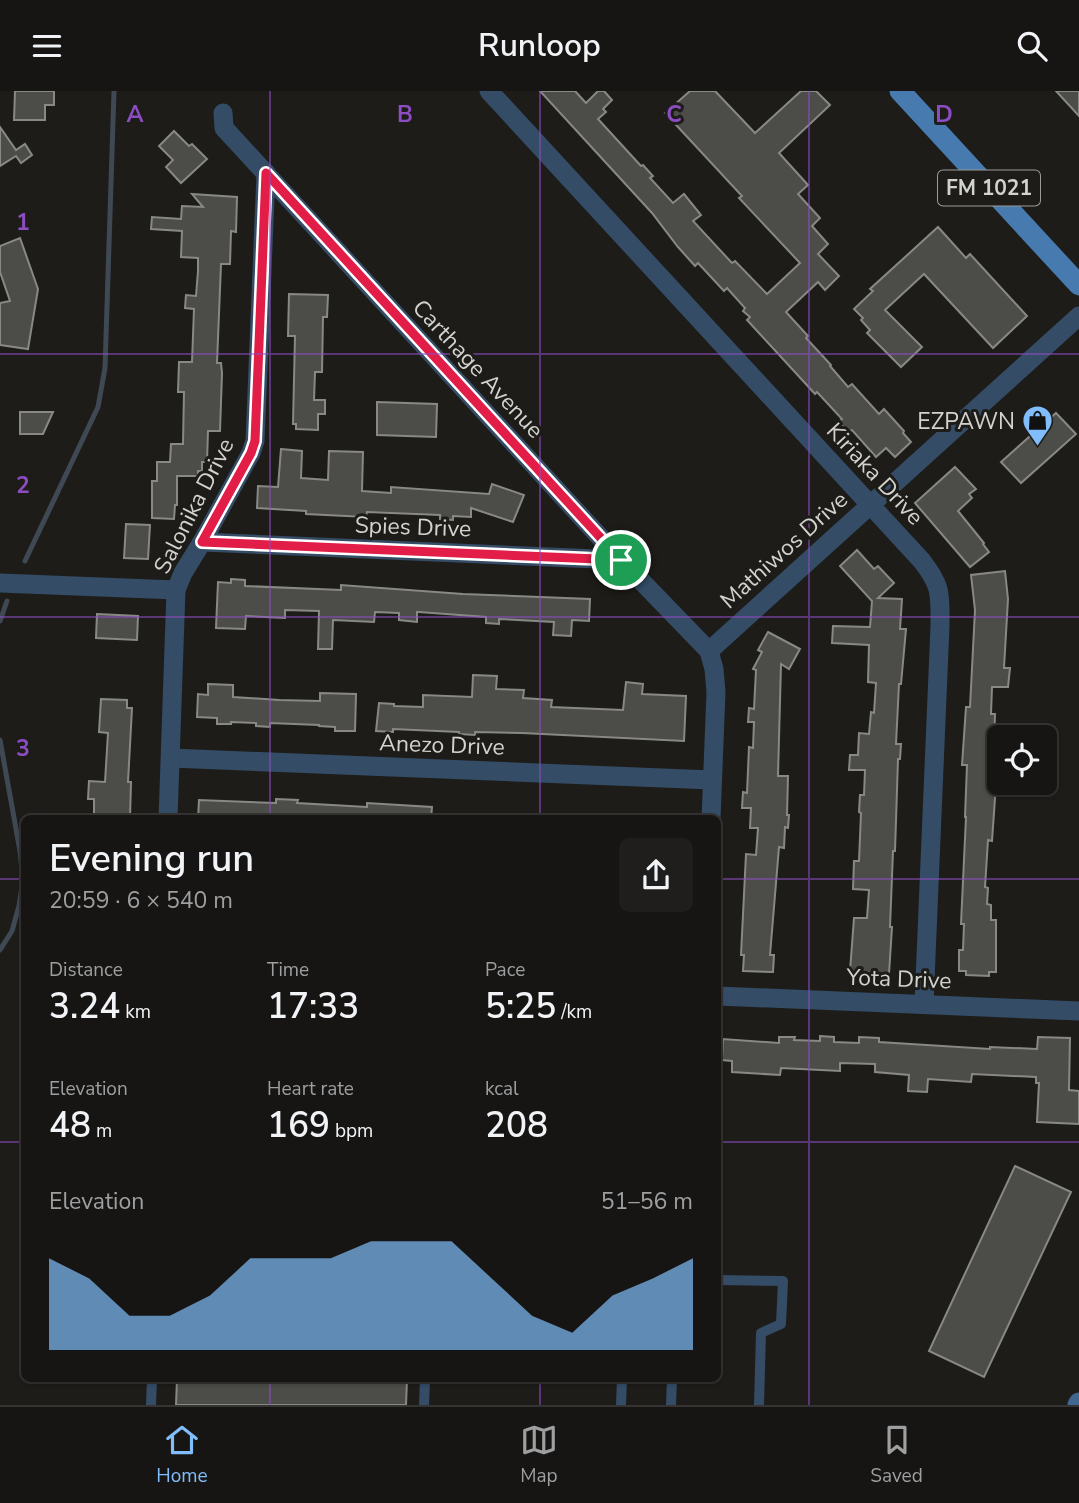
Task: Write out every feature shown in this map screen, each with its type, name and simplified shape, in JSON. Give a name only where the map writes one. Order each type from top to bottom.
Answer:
[{"type":"main road","name":"FM 1021","points":[[900,91],[1079,285]]},
{"type":"street","name":"Kiriaka Drive","points":[[489,91],[935,578],[940,596],[924,1004]]},
{"type":"street","name":"Carthage Avenue","points":[[223,113],[224,128],[621,560],[709,651]]},
{"type":"street","name":"Salonika Drive","points":[[168,815],[177,590],[183,573],[251,453],[255,441],[266,173]]},
{"type":"street","name":"Mathiwos Drive","points":[[709,651],[1079,316]]},
{"type":"street","name":"Spies Drive","points":[[202,542],[621,560]]},
{"type":"street","points":[[0,583],[177,590]]},
{"type":"street","points":[[709,651],[716,692],[711,815]]},
{"type":"street","name":"Anezo Drive","points":[[171,758],[712,780]]},
{"type":"street","name":"Yota Drive","points":[[721,996],[1079,1011]]},
{"type":"lane","points":[[721,1280],[783,1281],[780,1324],[761,1333],[759,1405]]},
{"type":"lane","points":[[151,1405],[152,1382]]},
{"type":"lane","points":[[424,1405],[425,1382]]},
{"type":"lane","points":[[621,1405],[622,1382]]},
{"type":"lane","points":[[671,1405],[672,1382]]},
{"type":"building","points":[[15,91],[54,91],[54,105],[45,105],[45,120],[14,120]]},
{"type":"building","points":[[540,91],[575,91],[586,103],[598,91],[604,91],[612,100],[603,109],[606,112],[598,119],[653,176],[650,178],[673,203],[684,194],[701,215],[693,221],[732,263],[735,261],[767,294],[800,263],[665,113],[690,91],[715,91],[755,133],[801,91],[816,91],[830,105],[779,153],[808,185],[798,194],[820,218],[812,226],[828,244],[818,254],[839,276],[825,290],[818,282],[786,312],[848,387],[852,384],[879,414],[884,409],[911,442],[895,457],[886,448],[876,457],[852,430],[848,433],[838,422],[842,419],[817,392],[815,394],[747,320],[750,317],[743,311],[745,308],[727,288],[724,291],[698,263],[695,266],[652,213]]},
{"type":"building","points":[[1056,91],[1079,91],[1079,116]]},
{"type":"building","points":[[0,127],[16,150],[25,144],[32,155],[21,163],[16,156],[0,166]]},
{"type":"building","points":[[174,131],[207,159],[181,183],[166,167],[173,160],[159,146]]},
{"type":"building","points":[[192,194],[237,197],[236,232],[231,231],[230,264],[221,264],[217,363],[221,363],[222,373],[220,431],[208,431],[207,462],[202,462],[202,471],[198,471],[198,476],[177,476],[174,519],[152,518],[152,481],[157,481],[157,462],[170,462],[171,444],[183,444],[184,392],[178,392],[179,362],[192,362],[194,309],[185,308],[186,295],[196,296],[198,258],[181,257],[182,231],[151,229],[152,217],[181,219],[182,206],[203,207]]},
{"type":"building","points":[[938,227],[966,258],[970,254],[1027,316],[993,348],[924,274],[885,310],[922,347],[901,367],[867,333],[870,330],[854,309],[873,291],[870,289]]},
{"type":"building","points":[[20,238],[38,289],[28,349],[0,345],[0,303],[10,301],[0,272],[0,246]]},
{"type":"building","points":[[289,294],[328,295],[327,317],[323,317],[322,372],[315,372],[314,400],[325,400],[325,414],[318,414],[318,430],[296,429],[296,424],[293,424],[295,336],[288,336]]},
{"type":"building","points":[[377,402],[437,404],[436,437],[377,435]]},
{"type":"building","points":[[20,412],[53,412],[43,434],[20,434]]},
{"type":"building","name":"EZPAWN","points":[[1056,413],[1076,434],[1021,483],[1001,462]]},
{"type":"building","points":[[281,449],[302,451],[301,478],[328,480],[329,451],[363,452],[362,491],[391,493],[391,487],[489,494],[492,484],[524,495],[513,522],[471,508],[471,517],[453,516],[453,520],[440,519],[440,515],[367,512],[366,517],[257,508],[258,486],[278,487]]},
{"type":"building","points":[[955,467],[976,489],[969,494],[972,498],[958,511],[989,552],[970,567],[915,503]]},
{"type":"building","points":[[126,524],[150,525],[148,559],[124,558]]},
{"type":"building","points":[[857,550],[874,569],[878,566],[894,583],[878,598],[902,599],[900,629],[906,629],[899,684],[896,744],[901,744],[893,851],[889,974],[850,971],[854,918],[867,918],[869,890],[853,889],[854,861],[859,861],[860,795],[864,795],[865,770],[849,770],[850,755],[858,755],[859,733],[869,734],[876,683],[868,682],[869,645],[832,643],[833,626],[870,627],[872,601],[840,566]]},
{"type":"building","points":[[1005,571],[1008,599],[1004,668],[1010,668],[1008,687],[992,687],[991,714],[995,714],[995,725],[987,725],[987,795],[995,795],[992,841],[988,840],[985,887],[988,888],[987,904],[991,905],[991,920],[996,920],[996,972],[989,972],[989,976],[966,975],[966,971],[959,971],[959,950],[963,950],[964,924],[961,924],[967,765],[962,765],[966,707],[970,707],[975,610],[971,575]]},
{"type":"building","points":[[231,579],[245,580],[245,586],[341,590],[341,585],[463,594],[590,599],[589,621],[572,620],[571,636],[553,635],[554,622],[499,619],[499,624],[486,623],[486,617],[417,612],[417,622],[399,620],[399,613],[375,612],[374,622],[333,620],[332,649],[318,649],[319,611],[285,610],[285,618],[246,616],[245,629],[216,628],[218,582],[231,583]]},
{"type":"building","points":[[97,614],[138,616],[137,640],[96,638]]},
{"type":"building","points":[[768,632],[800,649],[789,669],[781,664],[778,776],[788,776],[789,815],[788,828],[785,827],[784,848],[779,847],[770,955],[774,955],[773,972],[743,971],[744,955],[741,955],[746,854],[756,855],[758,828],[750,828],[751,808],[742,808],[743,792],[747,793],[749,747],[753,748],[754,722],[748,722],[749,708],[754,709],[756,670],[753,669],[762,652],[758,650]]},
{"type":"building","points":[[473,675],[497,676],[496,689],[524,690],[523,698],[552,700],[551,707],[623,710],[626,682],[643,684],[642,694],[686,696],[684,741],[522,733],[475,732],[475,735],[393,729],[393,732],[376,731],[379,703],[423,707],[423,695],[472,697]]},
{"type":"building","points":[[208,684],[233,685],[233,697],[320,701],[320,693],[356,694],[355,731],[335,731],[335,727],[319,725],[270,723],[270,727],[256,726],[256,723],[217,724],[217,718],[197,717],[198,694],[208,695]]},
{"type":"building","points":[[101,699],[127,700],[127,708],[132,708],[128,782],[131,782],[130,815],[94,815],[94,799],[88,799],[89,781],[105,782],[108,733],[99,732]]},
{"type":"building","points":[[276,799],[298,800],[297,803],[367,807],[367,803],[432,807],[431,815],[198,815],[199,800],[276,803]]},
{"type":"building","points":[[820,1036],[834,1037],[834,1042],[859,1043],[859,1037],[879,1038],[879,1042],[990,1049],[1037,1049],[1038,1037],[1070,1038],[1069,1090],[1079,1091],[1079,1124],[1037,1122],[1039,1083],[1036,1083],[1036,1077],[972,1074],[971,1082],[928,1079],[927,1092],[908,1091],[909,1075],[875,1072],[875,1064],[840,1063],[840,1071],[781,1068],[780,1075],[732,1072],[732,1061],[722,1060],[723,1039],[779,1043],[779,1037],[820,1041]]},
{"type":"building","points":[[1015,1166],[1071,1192],[984,1377],[929,1351]]},
{"type":"building","points":[[177,1382],[407,1382],[406,1405],[176,1405]]},
{"type":"waterway","points":[[25,561],[98,407],[105,368],[114,91]]},
{"type":"waterway","points":[[0,621],[7,601]]},
{"type":"waterway","points":[[0,740],[21,861]]},
{"type":"waterway","points":[[0,950],[12,931],[21,893]]},
{"type":"place","name":"EZPAWN","points":[[1038,448]]},
{"type":"route","points":[[266,173],[621,560],[202,542],[255,441],[266,173]]}]
